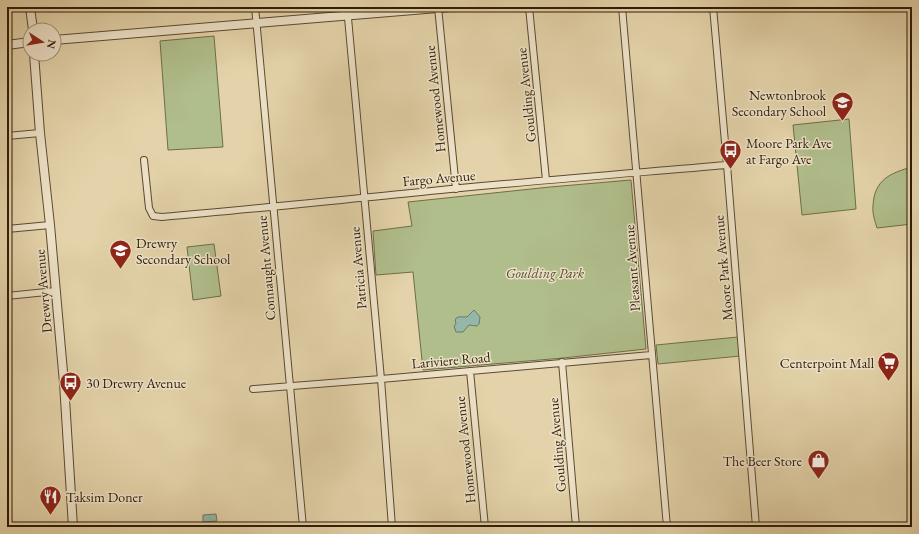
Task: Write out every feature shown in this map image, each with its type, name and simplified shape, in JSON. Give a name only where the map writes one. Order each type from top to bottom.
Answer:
[{"type":"street","points":[[30,7],[31,22]]},
{"type":"street","name":"Connaught Avenue","points":[[255,7],[302,527]]},
{"type":"street","points":[[62,39],[256,23],[348,11],[450,7]]},
{"type":"street","name":"Goulding Avenue","points":[[529,7],[546,180]]},
{"type":"street","name":"Pleasant Avenue","points":[[622,7],[667,527]]},
{"type":"street","name":"Moore Park Avenue","points":[[713,7],[756,527]]},
{"type":"street","name":"Homewood Avenue","points":[[438,8],[456,189]]},
{"type":"street","name":"Patricia Avenue","points":[[348,11],[381,379],[392,527]]},
{"type":"street","points":[[7,45],[22,43]]},
{"type":"street","name":"Drewry Avenue","points":[[35,62],[64,383],[73,527]]},
{"type":"street","points":[[7,136],[40,133]]},
{"type":"street","name":"Fargo Avenue","points":[[144,160],[149,208],[153,216],[162,217],[273,208],[364,197],[546,180],[727,165]]},
{"type":"street","points":[[7,229],[50,224]]},
{"type":"street","points":[[7,296],[56,290]]},
{"type":"street","name":"Lariviere Road","points":[[253,389],[651,355]]},
{"type":"street","name":"Goulding Avenue","points":[[562,362],[576,527]]},
{"type":"street","name":"Homewood Avenue","points":[[470,371],[485,527]]},
{"type":"green space","points":[[214,36],[223,147],[168,150],[160,41]]},
{"type":"green space","points":[[849,119],[856,209],[802,215],[793,125]]},
{"type":"green space","points":[[912,167],[912,224],[877,228],[873,209],[876,190],[890,175]]},
{"type":"green space","name":"Goulding Park","points":[[631,180],[646,349],[423,370],[413,272],[376,275],[373,231],[412,226],[408,202]]},
{"type":"green space","points":[[214,244],[221,296],[193,300],[187,247]]},
{"type":"green space","points":[[738,337],[740,356],[658,364],[656,345]]},
{"type":"shaded area","points":[[474,310],[480,317],[479,324],[477,326],[469,325],[463,332],[456,332],[454,326],[456,324],[456,319],[460,317],[467,317]]},
{"type":"shaded area","points":[[216,514],[217,521],[203,522],[203,515]]},
{"type":"place","name":"Newtonbrook Secondary School","points":[[842,122]]},
{"type":"place","name":"Moore Park Ave at Fargo Ave","points":[[731,170]]},
{"type":"place","name":"Drewry Secondary School","points":[[121,270]]},
{"type":"place","name":"Centerpoint Mall","points":[[889,382]]},
{"type":"place","name":"30 Drewry Avenue","points":[[70,402]]},
{"type":"place","name":"The Beer Store","points":[[818,480]]},
{"type":"place","name":"Taksim Doner","points":[[50,516]]}]
